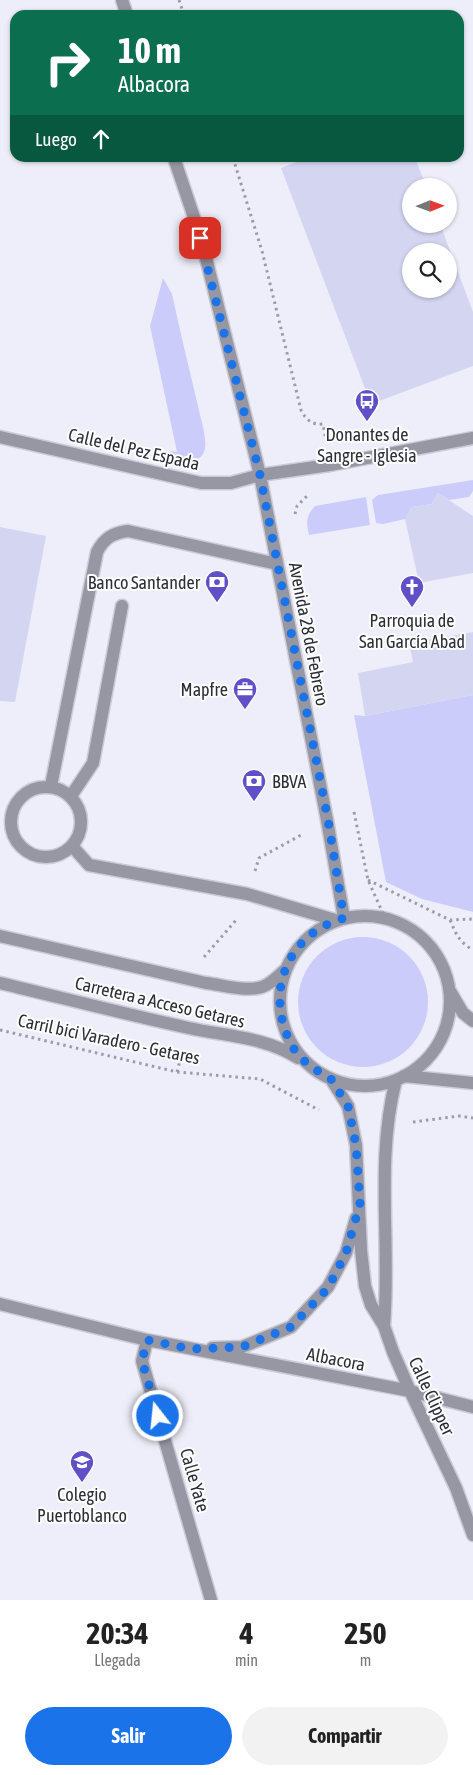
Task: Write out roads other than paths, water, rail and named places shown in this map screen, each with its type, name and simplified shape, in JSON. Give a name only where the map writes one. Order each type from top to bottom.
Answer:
[{"type":"street","name":"Avenida 28 de Febrero","points":[[175,162],[200,238],[260,475],[328,820],[340,919]]},
{"type":"street","name":"Calle del Pez Espada","points":[[0,437],[201,483],[231,483],[260,475],[336,464],[473,438]]},
{"type":"street","points":[[51,786],[97,552],[101,543],[109,536],[118,532],[128,531],[277,564]]},
{"type":"street","points":[[71,796],[93,763],[122,606]]},
{"type":"street","points":[[51,786],[62,789],[71,796],[78,805],[82,821],[78,837],[63,854],[53,857],[42,857],[31,854],[22,848],[6,829],[14,806],[30,790],[51,786]]},
{"type":"street","points":[[72,846],[89,865],[247,894],[340,919]]},
{"type":"street","points":[[450,991],[449,1012],[444,1031],[435,1050],[421,1065],[400,1078],[385,1084],[364,1086],[344,1084],[331,1079],[308,1065],[294,1049],[285,1031],[280,1011],[280,990],[285,970],[294,952],[308,936],[340,919],[365,915],[385,918],[405,926],[421,937],[439,959],[450,991],[463,1013],[473,1021]]},
{"type":"street","name":"Carretera a Acceso Getares","points":[[0,936],[198,981],[252,989],[264,987],[285,970]]},
{"type":"street","name":"Carretera a Acceso Getares","points":[[0,983],[188,1028],[266,1043],[285,1050],[308,1065]]},
{"type":"street","points":[[400,1078],[473,1083]]},
{"type":"street","name":"Calle Clipper","points":[[384,1326],[386,1303],[385,1178],[388,1125],[391,1099],[400,1078]]},
{"type":"street","name":"Calle Clipper","points":[[331,1079],[348,1106],[356,1145],[361,1250],[365,1286],[371,1305],[384,1326],[410,1391],[456,1488],[473,1535]]},
{"type":"street","name":"Albacora","points":[[191,1349],[242,1347],[291,1327],[328,1288],[346,1253],[360,1204]]},
{"type":"street","name":"Albacora","points":[[0,1304],[147,1340],[410,1391],[473,1407]]},
{"type":"street","name":"Calle Yate","points":[[147,1340],[142,1361],[211,1600]]},
{"type":"place","name":"Donantes de Sangre - Iglesia","points":[[367,422]]},
{"type":"place","name":"Banco Santander","points":[[217,603]]},
{"type":"place","name":"Parroquia de San García Abad","points":[[412,608]]},
{"type":"place","name":"Mapfre","points":[[245,710]]},
{"type":"place","name":"BBVA","points":[[254,802]]},
{"type":"place","name":"Colegio Puertoblanco","points":[[82,1483]]}]
